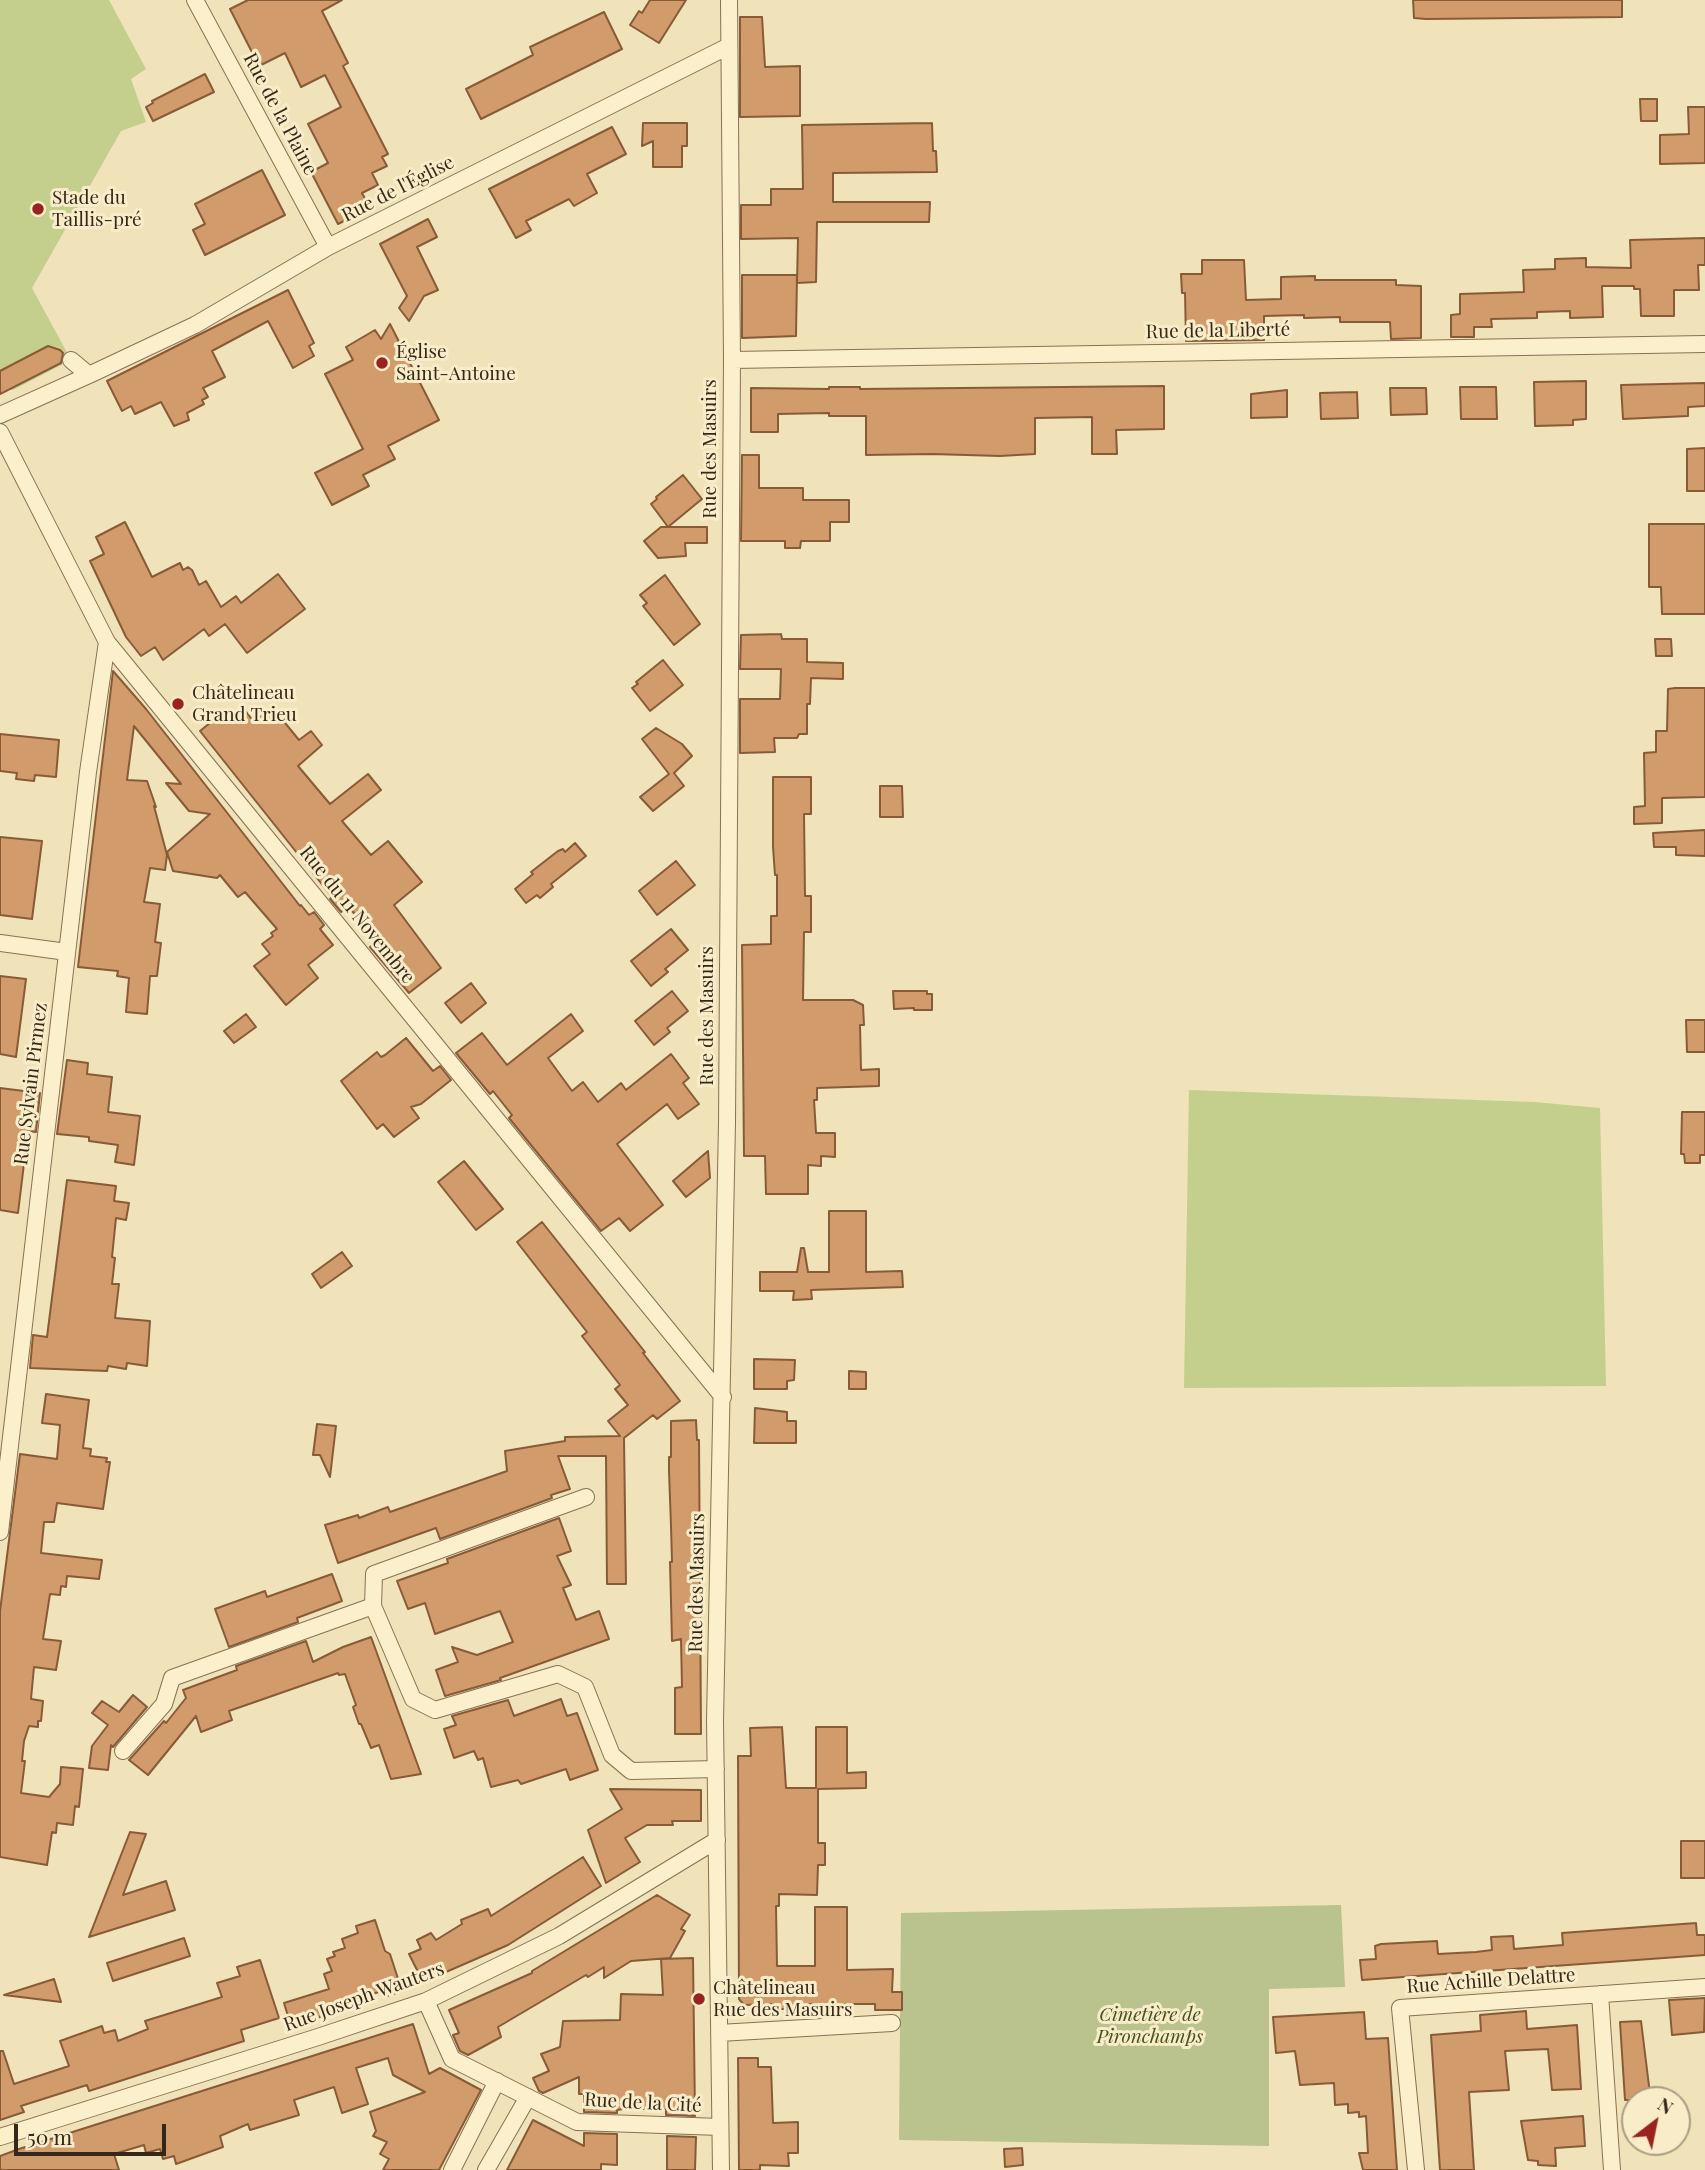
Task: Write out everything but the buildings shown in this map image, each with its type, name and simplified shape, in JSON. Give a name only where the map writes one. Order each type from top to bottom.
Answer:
[{"type":"street","name":"Rue de la Plaine","points":[[195,0],[328,247]]},
{"type":"street","name":"Rue des Masuirs","points":[[721,2170],[716,1769],[727,1109],[732,360],[729,0]]},
{"type":"street","name":"Rue de l'Église","points":[[0,415],[195,325],[328,247],[729,46]]},
{"type":"street","name":"Rue de la Liberté","points":[[732,360],[1705,344]]},
{"type":"street","points":[[71,360],[89,375]]},
{"type":"street","name":"Rue du 11 Novembre","points":[[0,432],[107,642],[723,1397]]},
{"type":"street","name":"Rue Sylvain Pirmez","points":[[0,1532],[88,772],[107,642]]},
{"type":"street","points":[[0,943],[67,952]]},
{"type":"street","points":[[586,1497],[374,1574],[373,1606],[413,1699],[435,1710],[558,1674],[585,1687],[612,1755],[631,1771],[716,1769]]},
{"type":"street","points":[[123,1751],[163,1704],[172,1678],[373,1606]]},
{"type":"street","name":"Rue Joseph Wauters","points":[[0,2137],[426,2001],[559,1936],[717,1840]]},
{"type":"street","name":"Rue Achille Delattre","points":[[1416,2170],[1400,2008],[1705,1987]]},
{"type":"street","points":[[1600,1994],[1612,2170]]},
{"type":"street","name":"Rue de la Cité","points":[[426,2001],[452,2059],[577,2122],[720,2127]]},
{"type":"street","points":[[719,2033],[892,2023]]},
{"type":"street","points":[[452,2170],[497,2081]]},
{"type":"street","points":[[486,2170],[528,2097]]},
{"type":"green space","name":"Stade du Taillis-pré","points":[[0,0],[109,0],[146,69],[131,79],[146,122],[121,131],[32,288],[71,360],[13,390],[0,390]]},
{"type":"green space","points":[[1189,1090],[1534,1102],[1600,1108],[1606,1386],[1184,1388]]},
{"type":"green space","name":"Cimetière de Pironchamps","points":[[1341,1905],[1345,1987],[1269,1989],[1269,2146],[899,2140],[901,1913]]},
{"type":"place","name":"Stade du Taillis-pré","points":[[38,209]]},
{"type":"place","name":"Église Saint-Antoine","points":[[382,363]]},
{"type":"place","name":"Châtelineau Grand Trieu","points":[[178,704]]},
{"type":"place","name":"Châtelineau Rue des Masuirs","points":[[699,1999]]}]
